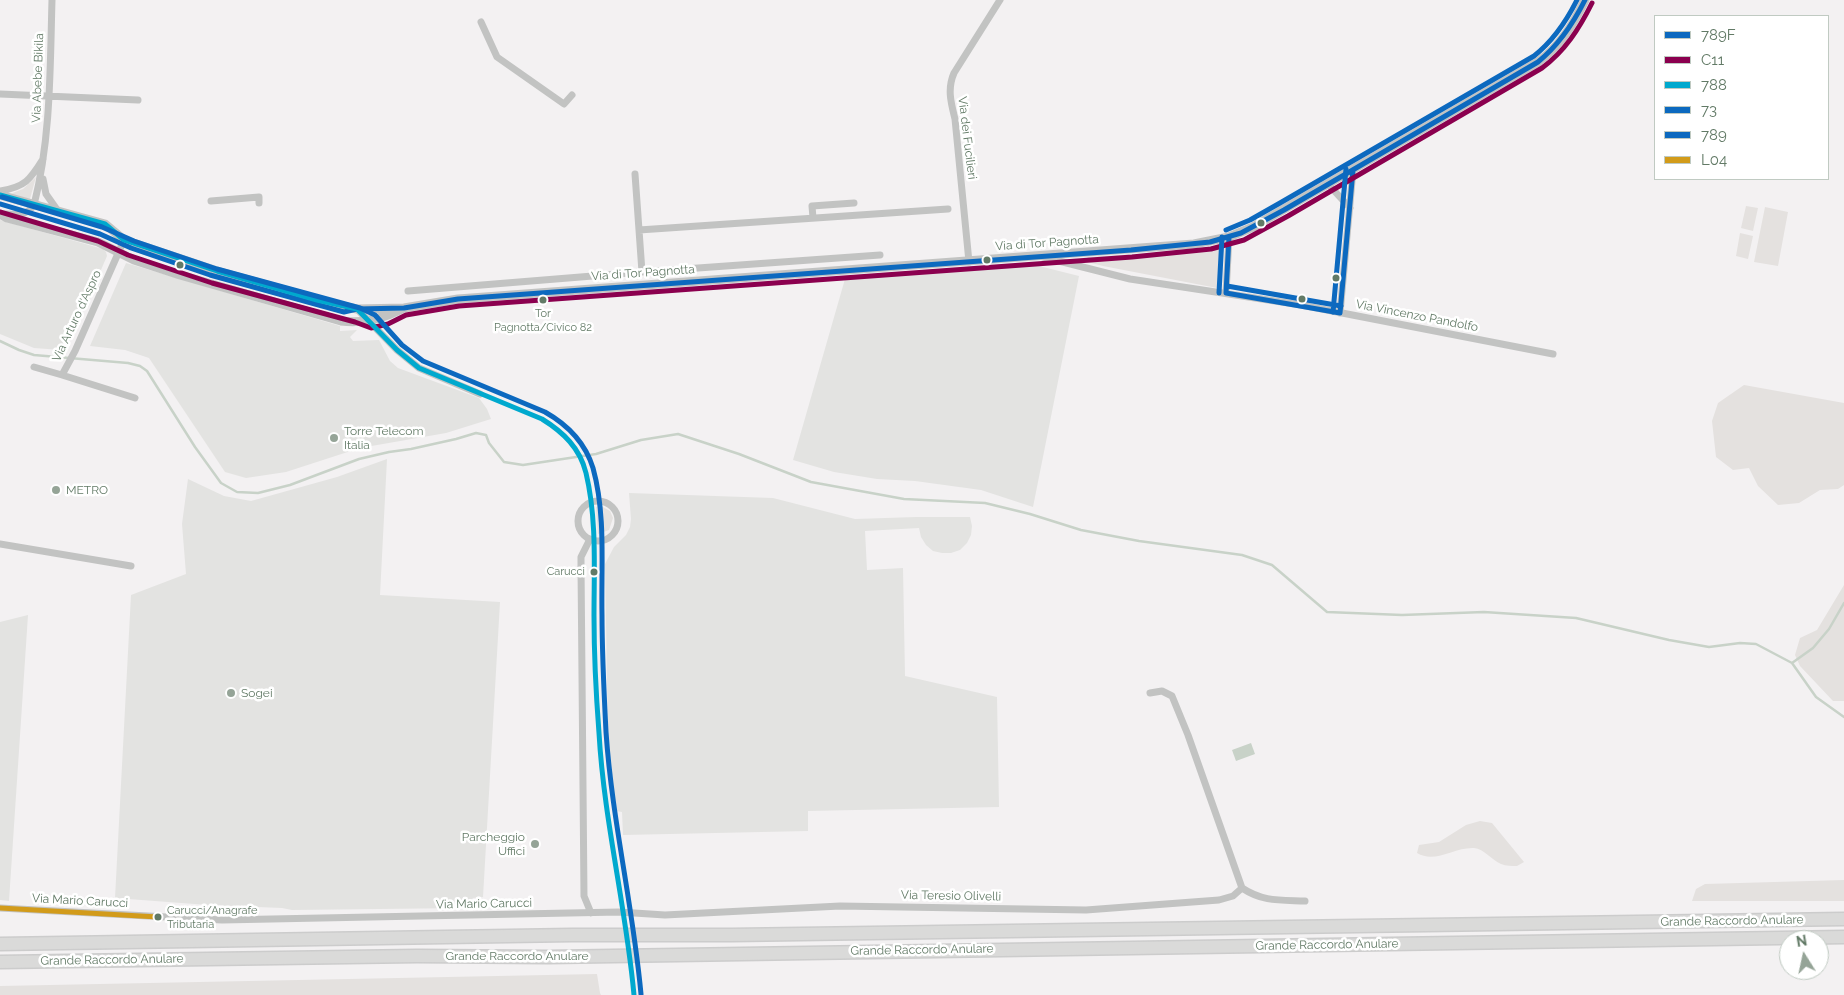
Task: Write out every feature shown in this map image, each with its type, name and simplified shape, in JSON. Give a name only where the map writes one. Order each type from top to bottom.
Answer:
[{"type":"highway","name":"Grande Raccordo Anulare","points":[[0,944],[1844,919]]},
{"type":"highway","name":"Grande Raccordo Anulare","points":[[0,962],[417,956],[548,957],[1844,937]]},
{"type":"highway","points":[[0,938],[57,943]]},
{"type":"highway","points":[[0,966],[29,961]]},
{"type":"street","name":"Via Abebe Bikila","points":[[34,205],[45,156],[52,0]]},
{"type":"street","name":"Via dei Fucilieri","points":[[969,262],[950,85],[957,68],[1000,0]]},
{"type":"street","name":"Via di Tor Pagnotta","points":[[0,195],[105,224],[124,240],[241,279],[357,309],[404,308],[458,299],[969,262],[1210,242],[1229,237],[1253,227],[1538,62],[1551,52],[1565,35],[1576,19],[1584,0]]},
{"type":"street","points":[[481,22],[497,57],[564,104],[572,95]]},
{"type":"street","points":[[0,94],[138,100]]},
{"type":"street","name":"Via Abebe Bikila","points":[[0,191],[25,184],[45,156]]},
{"type":"street","points":[[1340,313],[1353,170]]},
{"type":"street","name":"Via Abebe Bikila","points":[[42,174],[46,194],[58,211]]},
{"type":"street","points":[[635,174],[642,272]]},
{"type":"street","points":[[1328,184],[1350,208]]},
{"type":"street","points":[[211,201],[259,197],[259,203]]},
{"type":"street","points":[[813,218],[812,206],[854,203]]},
{"type":"street","name":"Via di Tor Pagnotta","points":[[1,214],[24,214],[34,205]]},
{"type":"street","points":[[639,230],[948,209]]},
{"type":"street","name":"Via di Tor Pagnotta","points":[[1,214],[6,218],[98,242],[134,260],[180,275],[341,321],[370,321],[385,317],[404,308]]},
{"type":"street","points":[[1226,293],[1229,237]]},
{"type":"street","name":"Via Arturo d'Aspro","points":[[34,367],[62,375],[69,364],[124,240]]},
{"type":"street","points":[[408,291],[880,255]]},
{"type":"street","name":"Via Vincenzo Pandolfo","points":[[1040,256],[1130,279],[1226,293],[1340,313],[1553,354]]},
{"type":"street","points":[[357,309],[397,350],[419,368],[480,394]]},
{"type":"street","points":[[62,375],[135,398]]},
{"type":"street","points":[[592,502],[608,503],[618,516],[615,531],[604,540],[590,539],[583,534],[580,527],[579,518],[581,511],[592,502]]},
{"type":"street","points":[[590,539],[582,557],[581,572],[584,896],[591,913]]},
{"type":"street","points":[[0,544],[132,566]]},
{"type":"street","points":[[1150,693],[1157,690],[1165,692],[1172,696],[1174,700],[1242,888],[1253,896],[1266,900],[1305,901]]},
{"type":"street","name":"Via Teresio Olivelli","points":[[591,913],[619,912],[665,915],[840,906],[1086,910],[1219,900],[1233,896],[1242,888]]},
{"type":"street","name":"Via Mario Carucci","points":[[0,908],[220,920],[591,913]]},
{"type":"shaded area","points":[[36,177],[30,199],[10,194],[23,189]]},
{"type":"shaded area","points":[[1746,206],[1758,208],[1753,231],[1741,228]]},
{"type":"shaded area","points":[[1765,207],[1788,212],[1778,266],[1754,262]]},
{"type":"shaded area","points":[[0,220],[103,249],[106,252],[107,256],[78,323],[76,326],[68,325],[61,350],[34,348],[0,334]]},
{"type":"shaded area","points":[[1740,233],[1753,236],[1748,259],[1736,256]]},
{"type":"shaded area","points":[[1211,246],[1219,247],[1222,256],[1221,274],[1217,288],[1084,261],[1088,257],[1186,251]]},
{"type":"shaded area","points":[[126,263],[340,326],[340,331],[357,330],[350,337],[353,341],[379,340],[390,361],[398,368],[479,398],[491,419],[446,433],[360,448],[286,472],[246,478],[225,472],[149,358],[125,350],[90,346]]},
{"type":"shaded area","points":[[1027,263],[1079,276],[1033,507],[981,490],[915,481],[877,479],[834,472],[793,460],[845,279]]},
{"type":"shaded area","points":[[1744,385],[1844,403],[1844,485],[1838,489],[1820,490],[1799,503],[1778,505],[1758,486],[1749,468],[1733,470],[1716,457],[1712,421],[1718,403]]},
{"type":"shaded area","name":"Sogei","points":[[387,459],[380,595],[500,602],[483,897],[473,898],[465,908],[292,910],[115,898],[131,595],[186,574],[182,524],[188,479],[224,496],[251,501],[337,477]]},
{"type":"shaded area","points":[[629,493],[773,498],[855,519],[970,517],[971,535],[967,543],[960,550],[951,553],[933,551],[921,537],[919,528],[865,531],[867,570],[903,568],[905,676],[997,697],[999,807],[808,811],[808,831],[623,835],[622,812],[616,811],[608,738],[605,564],[614,547],[626,535],[630,527]]},
{"type":"shaded area","points":[[601,506],[610,511],[613,518],[609,530],[598,534],[596,507]]},
{"type":"shaded area","points":[[1844,585],[1844,701],[1833,701],[1800,666],[1795,655],[1800,638],[1817,630]]},
{"type":"shaded area","points":[[28,615],[9,901],[0,900],[0,622]]},
{"type":"shaded area","points":[[1251,743],[1255,754],[1236,761],[1232,750]]},
{"type":"shaded area","points":[[1480,821],[1492,823],[1524,862],[1517,866],[1503,865],[1481,850],[1474,848],[1431,857],[1417,853],[1419,845],[1439,842],[1466,825]]},
{"type":"shaded area","points":[[1844,880],[1844,901],[1692,901],[1696,889],[1705,884]]},
{"type":"shaded area","points":[[597,974],[601,995],[0,995],[0,986]]},
{"type":"waterway","points":[[0,341],[34,355],[128,363],[140,366],[147,371],[195,447],[221,483],[237,492],[258,493],[290,485],[359,459],[411,449],[476,433],[486,435],[489,443],[504,462],[523,465],[596,454],[641,440],[678,434],[739,454],[811,482],[904,499],[985,503],[1030,514],[1081,530],[1139,541],[1242,555],[1272,565],[1327,612],[1402,615],[1484,612],[1576,618],[1669,640],[1709,647],[1740,643],[1756,644],[1792,663],[1816,697],[1844,717]]},
{"type":"waterway","points":[[1792,663],[1813,648],[1829,629],[1844,603]]},
{"type":"transit line","name":"789","points":[[1226,230],[1250,220],[1534,56],[1558,31],[1577,0]]},
{"type":"transit line","name":"789F","points":[[0,204],[100,234],[131,248],[210,275],[344,312],[357,309],[404,308],[458,299],[1131,250],[1210,242],[1241,233],[1284,210],[1538,62],[1553,49],[1565,34],[1585,0]]},
{"type":"transit line","name":"C11","points":[[0,212],[98,241],[128,255],[212,283],[371,328],[388,324],[406,315],[459,306],[1132,257],[1211,249],[1244,240],[1288,216],[1542,68],[1571,39],[1592,3]]},
{"type":"transit line","name":"789","points":[[1333,312],[1346,169]]},
{"type":"transit line","name":"789F","points":[[1340,313],[1353,170]]},
{"type":"transit line","name":"788","points":[[0,195],[105,224],[124,240],[217,271],[317,300],[357,309],[397,350],[419,368],[542,419],[564,435],[575,448],[586,473],[592,508],[595,660],[602,766],[605,799],[626,929],[634,995]]},
{"type":"transit line","name":"73","points":[[2,197],[102,227],[134,241],[217,269],[360,308],[375,315],[402,345],[423,361],[545,412],[575,435],[590,459],[600,504],[606,732],[613,798],[641,994]]},
{"type":"transit line","name":"789","points":[[1219,293],[1222,237]]},
{"type":"transit line","name":"789F","points":[[1226,293],[1229,237]]},
{"type":"transit line","name":"789","points":[[1227,286],[1341,306]]},
{"type":"transit line","name":"789F","points":[[1226,293],[1340,313]]},
{"type":"transit line","name":"L04","points":[[0,908],[158,917]]},
{"type":"place","name":"Tor Pagnotta/Civico 82","points":[[543,300]]},
{"type":"place","name":"Torre Telecom Italia","points":[[334,438]]},
{"type":"place","name":"METRO","points":[[56,490]]},
{"type":"place","name":"Carucci","points":[[594,572]]},
{"type":"place","name":"Sogei","points":[[231,693]]},
{"type":"place","name":"Parcheggio Uffici","points":[[535,844]]},
{"type":"place","name":"Carucci/Anagrafe Tributaria","points":[[158,917]]}]
